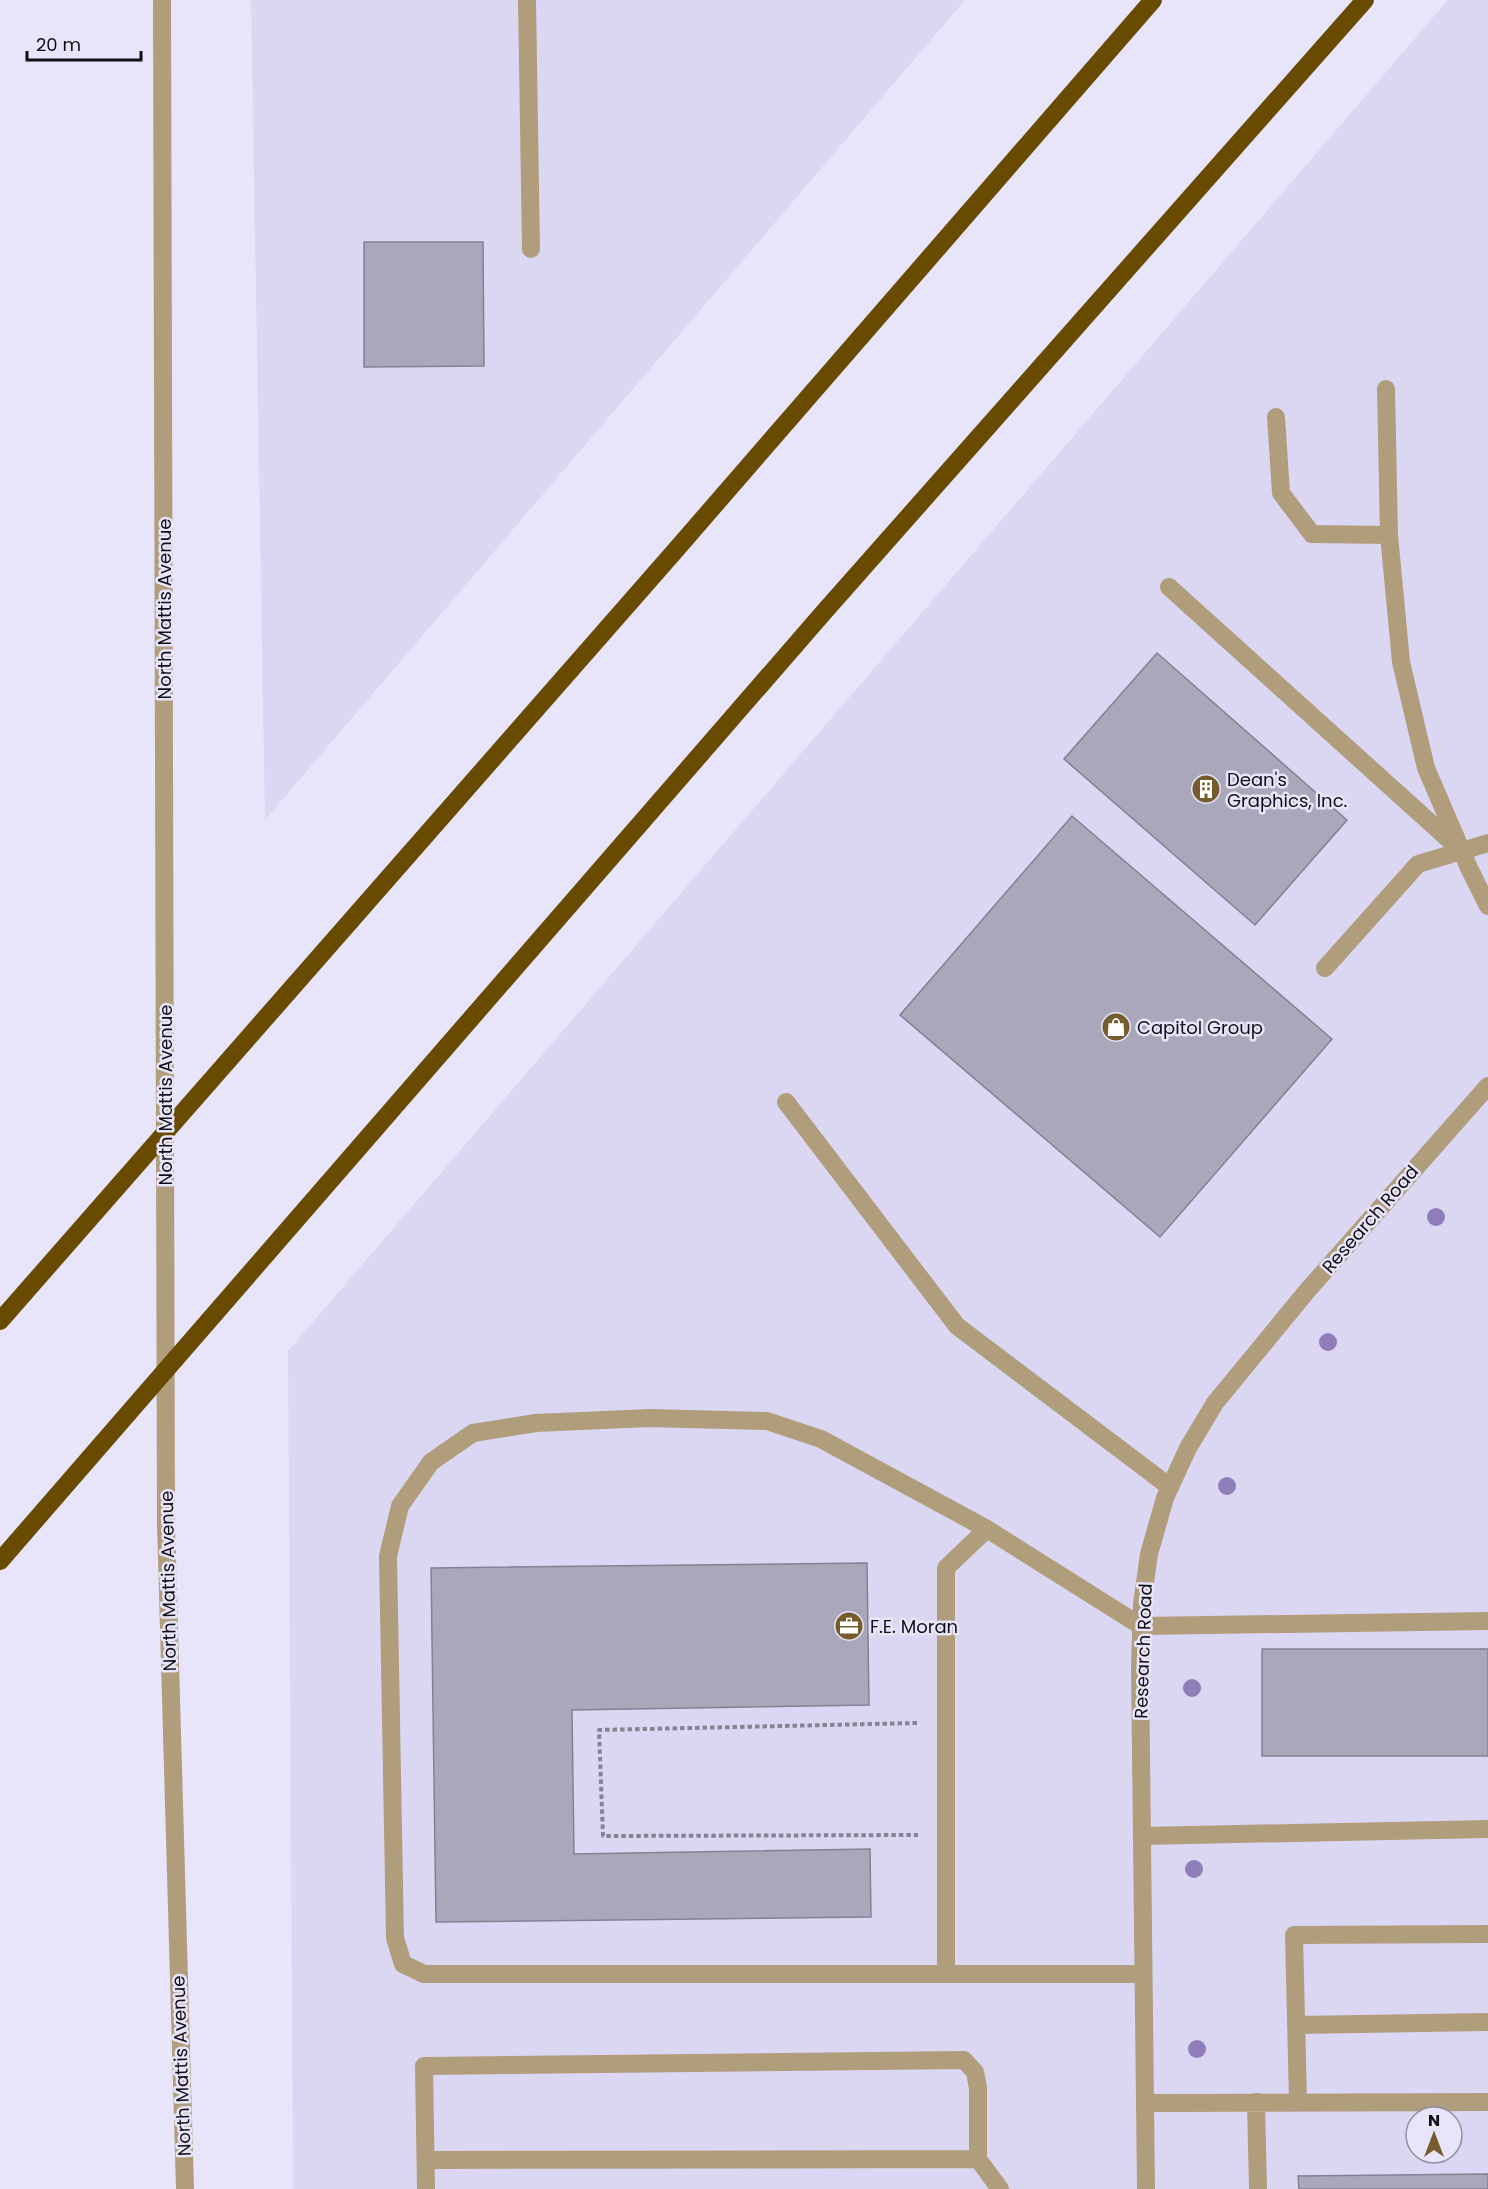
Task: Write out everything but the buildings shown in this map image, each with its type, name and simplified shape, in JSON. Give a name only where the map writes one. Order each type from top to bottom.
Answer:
[{"type":"highway","points":[[0,1321],[1153,0]]},
{"type":"highway","points":[[0,1561],[816,621],[1365,0]]},
{"type":"street","name":"North Mattis Avenue","points":[[162,0],[166,1523],[185,2189]]},
{"type":"street","points":[[527,0],[531,249]]},
{"type":"street","points":[[1386,389],[1389,535],[1401,662],[1426,768],[1488,906]]},
{"type":"street","points":[[1276,417],[1281,493],[1312,534],[1389,535]]},
{"type":"street","points":[[1169,586],[1461,850]]},
{"type":"street","points":[[1325,969],[1418,864],[1488,843]]},
{"type":"street","name":"Research Road","points":[[1146,2189],[1141,1626],[1149,1554],[1165,1498],[1188,1448],[1215,1403],[1307,1291],[1488,1086]]},
{"type":"street","points":[[786,1102],[957,1326],[1170,1487]]},
{"type":"street","points":[[1143,1974],[424,1974],[403,1964],[395,1938],[388,1556],[400,1506],[431,1462],[473,1432],[536,1423],[649,1418],[766,1420],[821,1439],[987,1529],[1141,1626],[1488,1621]]},
{"type":"street","points":[[946,1974],[946,1568],[987,1529]]},
{"type":"street","points":[[1142,1836],[1488,1829]]},
{"type":"street","points":[[1298,2102],[1294,1935],[1488,1934]]},
{"type":"street","points":[[1296,2025],[1488,2022]]},
{"type":"street","points":[[426,2189],[424,2066],[964,2060],[975,2072],[978,2088],[978,2159],[1000,2189]]},
{"type":"street","points":[[1256,2102],[1258,2189]]},
{"type":"street","points":[[1145,2103],[1488,2102]]},
{"type":"street","points":[[426,2160],[978,2159]]},
{"type":"path","points":[[946,1722],[599,1730],[603,1836],[946,1835]]},
{"type":"shaded area","points":[[251,0],[965,0],[265,820]]},
{"type":"shaded area","points":[[1448,0],[1488,0],[1488,2189],[293,2189],[288,1351]]},
{"type":"place","name":"Dean's Graphics, Inc.","points":[[1206,789]]},
{"type":"place","name":"Capitol Group","points":[[1116,1027]]},
{"type":"place","name":"F.E. Moran","points":[[849,1626]]}]
